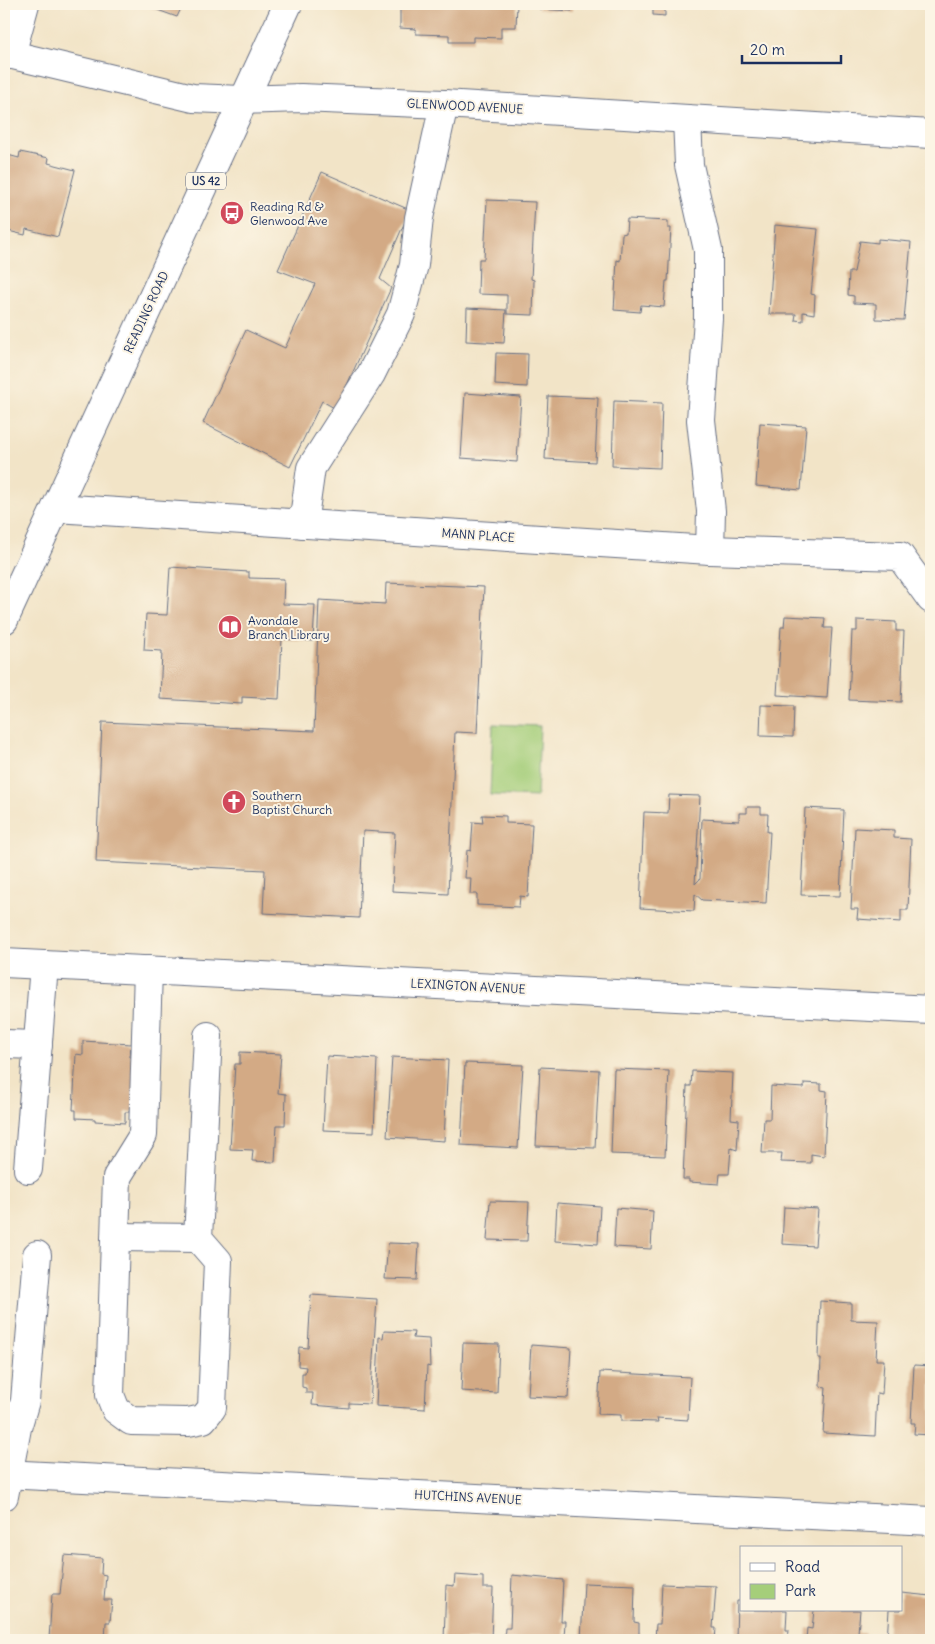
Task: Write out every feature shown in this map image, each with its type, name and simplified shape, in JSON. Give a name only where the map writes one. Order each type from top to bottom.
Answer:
[{"type":"street","points":[[7,54],[24,4]]},
{"type":"street","name":"READING ROAD","points":[[4,620],[242,100],[288,4]]},
{"type":"street","name":"GLENWOOD AVENUE","points":[[7,54],[193,98],[242,100],[301,98],[444,104],[931,134]]},
{"type":"street","points":[[303,524],[311,468],[371,374],[402,314],[414,265],[419,218],[444,104]]},
{"type":"street","points":[[687,119],[689,165],[700,204],[708,250],[708,318],[701,420],[711,511],[710,550]]},
{"type":"street","name":"MANN PLACE","points":[[56,508],[710,550],[900,556],[931,599]]},
{"type":"street","name":"LEXINGTON AVENUE","points":[[4,963],[931,1010]]},
{"type":"street","points":[[28,1169],[44,965]]},
{"type":"street","points":[[148,970],[143,1135],[117,1177],[110,1396],[116,1410],[131,1421],[179,1422],[203,1419],[212,1408],[218,1261],[198,1238],[208,1036]]},
{"type":"street","points":[[4,1044],[38,1046]]},
{"type":"street","points":[[116,1237],[198,1238]]},
{"type":"street","points":[[5,1482],[25,1401],[37,1255]]},
{"type":"street","name":"HUTCHINS AVENUE","points":[[5,1482],[931,1520]]},
{"type":"green space","points":[[493,724],[540,726],[537,797],[490,795]]},
{"type":"building","points":[[141,4],[183,4],[177,17]]},
{"type":"building","points":[[400,4],[517,4],[516,27],[501,27],[501,38],[473,37],[473,42],[449,42],[449,35],[416,34],[416,29],[400,28]]},
{"type":"building","points":[[539,4],[572,4],[572,11],[539,9]]},
{"type":"building","points":[[643,4],[693,4],[693,7],[665,6],[665,16],[653,15],[653,6],[642,6]]},
{"type":"building","points":[[20,152],[49,158],[48,163],[75,170],[58,237],[26,229],[25,235],[4,230],[4,154],[19,158]]},
{"type":"building","points":[[322,172],[410,210],[380,279],[391,288],[336,409],[322,401],[290,467],[203,423],[246,330],[285,348],[315,284],[278,270]]},
{"type":"building","points":[[487,200],[535,202],[531,279],[534,280],[533,315],[507,314],[507,295],[478,294],[479,259],[484,259]]},
{"type":"building","points":[[627,219],[668,221],[668,228],[671,228],[668,281],[666,281],[664,307],[641,305],[640,312],[614,310],[617,260],[620,261],[622,234],[626,233]]},
{"type":"building","points":[[775,225],[818,229],[811,294],[815,295],[814,314],[803,312],[803,321],[795,320],[796,314],[769,314]]},
{"type":"building","points":[[878,239],[911,242],[904,320],[876,319],[876,304],[854,303],[854,296],[848,295],[849,272],[854,272],[860,241],[878,243]]},
{"type":"building","points":[[467,308],[506,310],[504,343],[466,341]]},
{"type":"building","points":[[496,353],[528,354],[527,387],[495,385]]},
{"type":"building","points":[[465,393],[521,397],[517,462],[461,458]]},
{"type":"building","points":[[548,396],[598,398],[595,462],[545,459]]},
{"type":"building","points":[[614,401],[662,403],[660,468],[612,466]]},
{"type":"building","points":[[760,423],[806,426],[801,490],[756,486]]},
{"type":"building","name":"Avondale Branch Library","points":[[170,567],[249,572],[249,578],[284,579],[283,604],[315,605],[313,641],[282,639],[279,699],[242,697],[242,704],[160,699],[162,651],[144,650],[146,614],[167,615]]},
{"type":"building","points":[[386,583],[484,587],[477,733],[455,732],[448,894],[392,891],[395,833],[363,831],[359,918],[263,913],[265,870],[96,862],[102,722],[314,731],[319,600],[385,604]]},
{"type":"building","points":[[785,616],[825,618],[824,628],[832,628],[827,698],[777,695],[781,627],[784,627]]},
{"type":"building","points":[[857,620],[896,622],[896,631],[904,631],[901,702],[849,700],[852,631],[857,631]]},
{"type":"building","points":[[761,705],[794,706],[793,737],[760,736]]},
{"type":"building","points":[[669,795],[700,796],[695,884],[700,879],[702,819],[739,821],[739,813],[747,813],[747,807],[761,807],[761,814],[768,814],[767,832],[770,832],[766,903],[702,900],[695,894],[694,911],[640,908],[644,812],[668,813]]},
{"type":"building","points":[[805,808],[844,810],[840,896],[801,895]]},
{"type":"building","points":[[482,815],[506,816],[506,823],[532,824],[528,897],[520,896],[519,907],[477,905],[477,894],[470,894],[471,878],[465,878],[467,850],[471,851],[473,822],[483,823]]},
{"type":"building","points":[[855,828],[894,830],[894,838],[911,839],[908,910],[901,910],[901,922],[857,919],[858,909],[851,909]]},
{"type":"building","points":[[83,1041],[131,1044],[130,1057],[140,1058],[137,1112],[125,1112],[125,1123],[76,1118],[76,1110],[73,1110],[76,1054],[83,1055]]},
{"type":"building","points":[[240,1052],[281,1054],[278,1093],[286,1094],[285,1125],[277,1125],[275,1162],[252,1161],[253,1150],[230,1149],[235,1064],[240,1064]]},
{"type":"building","points":[[327,1056],[377,1059],[374,1132],[323,1130]]},
{"type":"building","points":[[392,1057],[448,1060],[444,1141],[387,1137]]},
{"type":"building","points":[[465,1063],[523,1065],[518,1148],[461,1145]]},
{"type":"building","points":[[540,1067],[599,1070],[595,1148],[536,1146]]},
{"type":"building","points":[[614,1069],[669,1071],[665,1156],[611,1154]]},
{"type":"building","points":[[692,1071],[733,1073],[731,1119],[739,1120],[737,1150],[731,1148],[729,1174],[720,1174],[719,1184],[689,1182],[689,1179],[683,1179],[687,1086],[691,1086]]},
{"type":"building","points":[[804,1083],[821,1084],[821,1090],[827,1091],[824,1156],[811,1154],[811,1163],[781,1162],[782,1153],[762,1153],[764,1119],[770,1119],[771,1086],[804,1088]]},
{"type":"building","points":[[490,1201],[529,1202],[527,1241],[487,1240]]},
{"type":"building","points":[[557,1203],[600,1206],[598,1244],[555,1241]]},
{"type":"building","points":[[784,1207],[818,1209],[815,1246],[782,1244]]},
{"type":"building","points":[[616,1208],[653,1211],[651,1249],[614,1247]]},
{"type":"building","points":[[388,1243],[419,1244],[417,1280],[385,1279]]},
{"type":"building","points":[[311,1295],[377,1299],[370,1404],[349,1403],[349,1408],[312,1405],[313,1393],[306,1393],[306,1388],[302,1387],[302,1373],[305,1373],[306,1367],[298,1366],[299,1347],[308,1348]]},
{"type":"building","points":[[820,1301],[851,1303],[851,1320],[878,1321],[876,1360],[884,1360],[882,1394],[877,1393],[875,1436],[823,1433],[826,1387],[820,1386],[821,1358],[818,1358]]},
{"type":"building","points":[[384,1331],[414,1332],[413,1338],[429,1339],[430,1367],[427,1366],[425,1409],[376,1406],[379,1337],[383,1338]]},
{"type":"building","points":[[463,1343],[499,1344],[497,1393],[461,1391]]},
{"type":"building","points":[[531,1345],[571,1348],[568,1398],[528,1396]]},
{"type":"building","points":[[914,1365],[931,1366],[931,1435],[914,1434],[915,1423],[911,1423]]},
{"type":"building","points":[[600,1372],[690,1377],[688,1420],[657,1418],[658,1422],[621,1421],[621,1415],[598,1414]]},
{"type":"building","points":[[64,1555],[102,1558],[101,1574],[106,1575],[104,1600],[112,1600],[110,1622],[106,1622],[105,1640],[49,1639],[52,1594],[60,1594]]},
{"type":"building","points":[[455,1575],[483,1577],[483,1588],[493,1588],[491,1640],[444,1640],[446,1585],[454,1586]]},
{"type":"building","points":[[512,1575],[563,1580],[561,1621],[565,1621],[564,1640],[504,1640],[505,1628],[510,1628]]},
{"type":"building","points":[[584,1583],[635,1585],[634,1622],[639,1623],[639,1640],[581,1640]]},
{"type":"building","points":[[662,1584],[716,1586],[713,1628],[716,1628],[715,1640],[655,1640],[656,1624],[660,1624]]},
{"type":"building","points":[[902,1593],[931,1596],[931,1640],[887,1640],[889,1612],[902,1612]]},
{"type":"building","points":[[737,1601],[740,1601],[740,1612],[787,1612],[786,1630],[789,1630],[788,1640],[736,1640]]},
{"type":"building","points":[[814,1612],[860,1612],[858,1633],[865,1633],[865,1640],[806,1640],[807,1628],[812,1629]]},
{"type":"place","name":"Reading Rd & Glenwood Ave","points":[[232,213]]},
{"type":"place","name":"Avondale Branch Library","points":[[230,627]]},
{"type":"place","name":"Southern Baptist Church","points":[[234,802]]}]
